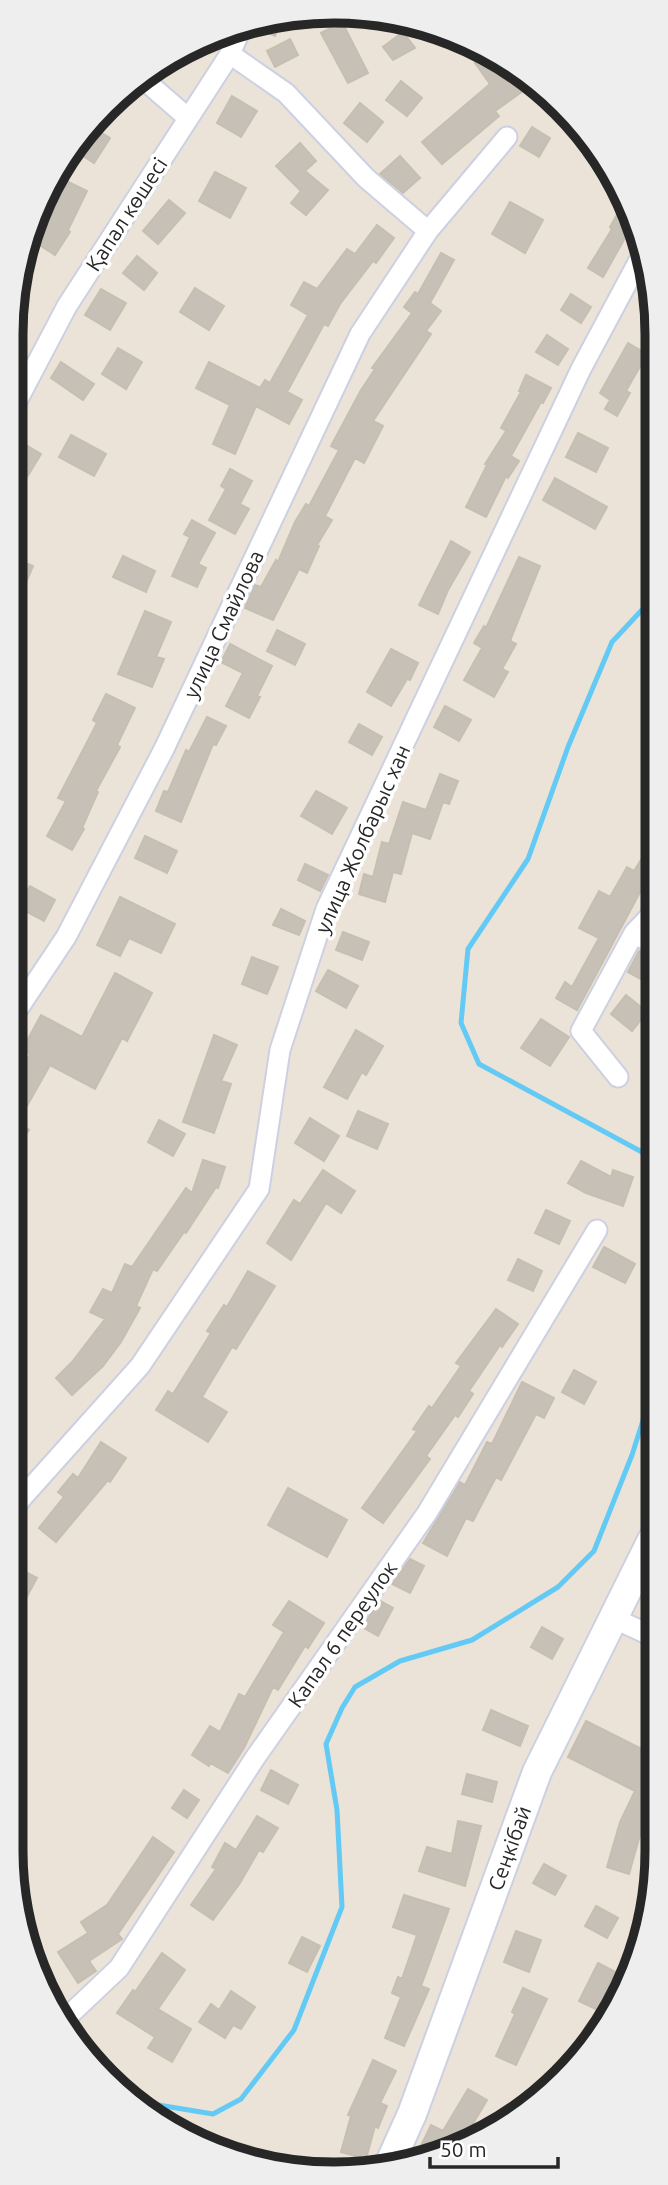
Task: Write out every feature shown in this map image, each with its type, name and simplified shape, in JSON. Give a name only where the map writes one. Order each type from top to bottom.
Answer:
[{"type":"street","name":"Қапал көшесі","points":[[23,389],[66,306],[230,54],[237,38]]},
{"type":"street","points":[[230,54],[286,93],[366,178],[428,231]]},
{"type":"street","points":[[149,84],[188,118]]},
{"type":"street","name":"улица Смайлова","points":[[23,1002],[66,937],[164,749],[360,334],[428,231],[507,137]]},
{"type":"street","name":"улица Жолбарыс хан","points":[[23,1497],[140,1366],[258,1189],[280,1050],[326,909],[582,369],[637,264]]},
{"type":"street","points":[[618,1077],[581,1031],[634,933],[645,921]]},
{"type":"street","points":[[634,933],[645,939]]},
{"type":"street","name":"Капал 6 переулок","points":[[70,2016],[118,1968],[255,1758],[427,1513],[597,1230]]},
{"type":"street","name":"Сеңкібай","points":[[393,2156],[412,2114],[537,1772],[645,1554]]},
{"type":"street","points":[[614,1618],[645,1633]]},
{"type":"building","points":[[343,23],[368,73],[348,83],[321,33]]},
{"type":"building","points":[[278,28],[275,36],[263,31]]},
{"type":"building","points":[[403,32],[415,48],[393,60],[383,47]]},
{"type":"building","points":[[290,39],[298,55],[275,67],[267,51]]},
{"type":"building","points":[[480,59],[490,64],[526,89],[495,111],[499,116],[442,164],[422,142],[490,84],[475,63]]},
{"type":"building","points":[[401,81],[422,98],[407,116],[386,100]]},
{"type":"building","points":[[232,96],[257,111],[241,137],[217,123]]},
{"type":"building","points":[[360,103],[383,122],[367,142],[344,123]]},
{"type":"building","points":[[532,127],[550,138],[539,157],[520,146]]},
{"type":"building","points":[[98,131],[110,138],[94,163],[80,154]]},
{"type":"building","points":[[300,143],[316,161],[305,171],[328,190],[306,215],[291,203],[301,191],[276,166]]},
{"type":"building","points":[[400,156],[420,178],[403,193],[380,174]]},
{"type":"building","points":[[215,172],[246,188],[230,218],[199,201]]},
{"type":"building","points":[[63,180],[87,191],[68,230],[70,232],[55,255],[36,243]]},
{"type":"building","points":[[169,200],[185,213],[158,244],[143,231]]},
{"type":"building","points":[[510,202],[543,220],[525,253],[492,234]]},
{"type":"building","points":[[620,210],[628,232],[603,277],[588,268],[612,229],[610,227]]},
{"type":"building","points":[[377,225],[394,238],[340,304],[328,326],[324,324],[287,392],[302,400],[289,424],[256,406],[235,454],[213,444],[230,405],[196,388],[209,362],[260,388],[265,380],[270,383],[308,315],[291,305],[304,282],[317,289],[347,249],[355,254]]},
{"type":"building","points":[[441,253],[454,260],[430,303],[441,311],[426,331],[431,334],[373,421],[383,426],[364,463],[355,458],[325,516],[332,520],[317,545],[319,546],[307,573],[299,569],[273,620],[245,608],[255,585],[261,587],[276,560],[278,562],[295,522],[306,504],[309,506],[339,450],[331,446],[375,369],[372,368],[412,313],[404,307],[415,292],[418,294]]},
{"type":"building","points":[[137,256],[157,273],[144,290],[123,273]]},
{"type":"building","points":[[195,288],[224,306],[209,330],[180,312]]},
{"type":"building","points":[[101,289],[126,303],[110,330],[85,315]]},
{"type":"building","points":[[571,294],[591,307],[581,323],[561,310]]},
{"type":"building","points":[[547,335],[568,349],[558,365],[536,352]]},
{"type":"building","points":[[628,343],[645,353],[626,391],[630,393],[617,416],[605,409],[610,400],[600,393]]},
{"type":"building","points":[[118,348],[142,362],[126,389],[102,374]]},
{"type":"building","points":[[61,362],[94,384],[83,400],[51,378]]},
{"type":"building","points":[[526,375],[551,388],[511,456],[519,461],[508,478],[506,476],[486,517],[466,507],[487,465],[485,464],[506,431],[501,428],[521,392],[519,391]]},
{"type":"building","points":[[578,433],[608,448],[596,472],[566,457]]},
{"type":"building","points":[[71,435],[106,454],[94,476],[59,457]]},
{"type":"building","points":[[23,443],[41,454],[23,484]]},
{"type":"building","points":[[230,469],[252,481],[240,504],[249,509],[235,534],[209,520],[226,489],[221,486]]},
{"type":"building","points":[[555,478],[607,507],[595,529],[543,500]]},
{"type":"building","points":[[192,520],[215,533],[198,564],[206,568],[197,587],[172,576],[190,537],[184,534]]},
{"type":"building","points":[[451,541],[470,552],[448,590],[438,614],[419,605]]},
{"type":"building","points":[[123,556],[155,571],[146,592],[113,577]]},
{"type":"building","points":[[519,557],[540,566],[510,641],[516,644],[502,669],[508,672],[494,697],[464,680],[482,648],[474,643],[484,626],[486,628]]},
{"type":"building","points":[[23,562],[33,566],[23,590]]},
{"type":"building","points":[[145,611],[171,622],[156,657],[164,659],[152,687],[118,674]]},
{"type":"building","points":[[277,630],[305,644],[295,665],[267,651]]},
{"type":"building","points":[[230,644],[272,666],[249,718],[226,706],[243,673],[221,662]]},
{"type":"building","points":[[391,649],[418,663],[410,680],[407,679],[391,706],[367,692]]},
{"type":"building","points":[[106,694],[135,708],[117,745],[120,747],[96,791],[98,792],[82,828],[84,829],[72,850],[47,836],[66,801],[58,798],[97,723],[93,720]]},
{"type":"building","points":[[445,706],[471,720],[459,741],[434,727]]},
{"type":"building","points":[[207,717],[226,726],[216,745],[213,744],[181,822],[156,811],[164,791],[168,792],[186,750],[189,752]]},
{"type":"building","points":[[359,724],[382,737],[372,755],[349,742]]},
{"type":"building","points":[[440,774],[458,781],[449,804],[443,802],[430,839],[412,833],[401,874],[393,872],[385,902],[359,894],[364,874],[373,877],[382,842],[389,844],[403,802],[426,810]]},
{"type":"building","points":[[316,791],[347,808],[332,834],[301,816]]},
{"type":"building","points":[[145,836],[177,851],[167,873],[135,858]]},
{"type":"building","points":[[645,853],[645,883],[577,1010],[556,998],[565,982],[572,987],[599,938],[579,928],[599,891],[610,897],[627,867],[634,871]]},
{"type":"building","points":[[305,864],[328,875],[320,891],[298,880]]},
{"type":"building","points":[[30,886],[55,900],[44,921],[23,910],[23,898]]},
{"type":"building","points":[[120,897],[175,924],[161,953],[129,938],[120,956],[97,945]]},
{"type":"building","points":[[281,909],[305,921],[299,935],[273,925]]},
{"type":"building","points":[[343,932],[369,942],[362,960],[336,950]]},
{"type":"building","points":[[639,951],[645,954],[645,981],[628,972]]},
{"type":"building","points":[[252,957],[278,967],[267,994],[242,984]]},
{"type":"building","points":[[328,970],[358,986],[346,1008],[316,991]]},
{"type":"building","points":[[115,973],[152,993],[127,1041],[122,1038],[95,1089],[50,1065],[23,1113],[23,1067],[30,1054],[23,1048],[41,1015],[82,1037]]},
{"type":"building","points":[[626,995],[645,1010],[645,1015],[632,1031],[611,1014]]},
{"type":"building","points":[[541,1019],[569,1037],[550,1066],[521,1048]]},
{"type":"building","points":[[356,1030],[383,1046],[366,1075],[362,1072],[347,1099],[324,1087]]},
{"type":"building","points":[[214,1035],[237,1045],[221,1081],[231,1084],[214,1133],[183,1122]]},
{"type":"building","points":[[358,1111],[388,1124],[377,1149],[347,1136]]},
{"type":"building","points":[[310,1118],[339,1136],[324,1161],[295,1143]]},
{"type":"building","points":[[159,1120],[185,1134],[173,1156],[148,1142]]},
{"type":"building","points":[[23,1126],[29,1130],[23,1138]]},
{"type":"building","points":[[203,1160],[225,1167],[218,1188],[216,1187],[157,1271],[153,1269],[136,1306],[140,1308],[121,1342],[103,1366],[72,1395],[56,1378],[105,1319],[90,1312],[103,1289],[112,1293],[125,1264],[132,1267],[186,1188],[192,1193]]},
{"type":"building","points":[[581,1161],[611,1177],[613,1170],[633,1177],[623,1206],[586,1193],[568,1183]]},
{"type":"building","points":[[323,1170],[355,1191],[341,1213],[326,1203],[291,1260],[267,1243],[294,1200],[300,1204]]},
{"type":"building","points":[[546,1210],[570,1221],[559,1244],[535,1233]]},
{"type":"building","points":[[604,1247],[635,1264],[625,1283],[593,1267]]},
{"type":"building","points":[[518,1259],[542,1271],[533,1291],[508,1280]]},
{"type":"building","points":[[248,1271],[275,1286],[236,1349],[232,1347],[202,1397],[227,1412],[208,1442],[156,1410],[168,1391],[173,1394],[211,1333],[207,1331],[224,1305],[227,1307]]},
{"type":"building","points":[[496,1309],[518,1324],[502,1347],[500,1345],[469,1391],[473,1394],[458,1417],[455,1415],[426,1456],[430,1459],[383,1523],[362,1508],[417,1431],[413,1429],[429,1406],[432,1408],[461,1366],[456,1363]]},
{"type":"building","points":[[574,1370],[596,1382],[584,1404],[562,1392]]},
{"type":"building","points":[[522,1382],[554,1398],[544,1418],[536,1414],[501,1480],[496,1477],[473,1521],[466,1518],[447,1556],[423,1543],[460,1482],[465,1485],[487,1442],[492,1444]]},
{"type":"building","points":[[101,1442],[126,1458],[110,1482],[108,1480],[56,1542],[39,1528],[64,1497],[58,1492],[73,1474],[78,1478]]},
{"type":"building","points":[[288,1488],[347,1520],[327,1557],[268,1525]]},
{"type":"building","points":[[410,1559],[424,1566],[410,1593],[392,1584]]},
{"type":"building","points":[[23,1571],[37,1578],[25,1600],[23,1599]]},
{"type":"building","points":[[289,1601],[324,1623],[308,1648],[305,1646],[278,1690],[273,1687],[244,1748],[228,1773],[210,1763],[209,1766],[192,1755],[210,1726],[220,1732],[239,1694],[245,1697],[284,1632],[273,1625]]},
{"type":"building","points":[[380,1601],[393,1608],[378,1636],[362,1627]]},
{"type":"building","points":[[542,1627],[563,1639],[552,1659],[531,1647]]},
{"type":"building","points":[[491,1710],[528,1726],[520,1746],[483,1730]]},
{"type":"building","points":[[586,1721],[645,1750],[645,1837],[640,1835],[629,1874],[607,1867],[620,1822],[635,1791],[568,1757]]},
{"type":"building","points":[[271,1770],[298,1785],[288,1804],[261,1790]]},
{"type":"building","points":[[467,1774],[497,1782],[492,1802],[462,1794]]},
{"type":"building","points":[[184,1790],[199,1800],[187,1818],[172,1808]]},
{"type":"building","points":[[257,1816],[278,1828],[263,1852],[259,1850],[240,1883],[213,1920],[191,1905],[216,1869],[212,1867],[225,1843],[236,1850]]},
{"type":"building","points":[[458,1821],[481,1826],[465,1886],[419,1871],[427,1847],[452,1854]]},
{"type":"building","points":[[153,1837],[174,1852],[118,1934],[122,1939],[89,1961],[96,1971],[78,1983],[58,1952],[88,1933],[81,1922],[107,1905]]},
{"type":"building","points":[[544,1864],[566,1876],[555,1895],[533,1883]]},
{"type":"building","points":[[404,1895],[449,1909],[421,1986],[429,1989],[404,2046],[385,2038],[401,1997],[392,1993],[398,1977],[402,1979],[417,1935],[393,1927]]},
{"type":"building","points":[[596,1906],[618,1918],[607,1938],[585,1926]]},
{"type":"building","points":[[516,1931],[541,1940],[529,1972],[504,1962]]},
{"type":"building","points":[[302,1937],[320,1946],[307,1972],[289,1963]]},
{"type":"building","points":[[162,1953],[185,1970],[158,2009],[191,2029],[172,2062],[148,2048],[155,2037],[117,2013]]},
{"type":"building","points":[[598,1963],[620,1974],[601,2012],[579,2001]]},
{"type":"building","points":[[523,1988],[547,1999],[516,2065],[496,2056],[515,2014],[512,2012]]},
{"type":"building","points":[[231,1991],[255,2007],[241,2029],[233,2025],[225,2038],[199,2022],[211,2004],[219,2010]]},
{"type":"building","points":[[373,2060],[396,2071],[380,2103],[387,2106],[378,2128],[375,2126],[366,2159],[341,2152],[351,2116],[348,2115]]},
{"type":"building","points":[[468,2089],[487,2100],[468,2132],[418,2151],[431,2125],[443,2131]]},
{"type":"waterway","points":[[645,607],[612,642],[568,747],[528,859],[468,949],[461,1023],[479,1064],[645,1154]]},
{"type":"waterway","points":[[153,2104],[213,2114],[241,2099],[294,2030],[342,1907],[337,1810],[326,1744],[355,1687],[400,1661],[472,1640],[558,1587],[594,1551],[632,1455],[645,1414]]}]
